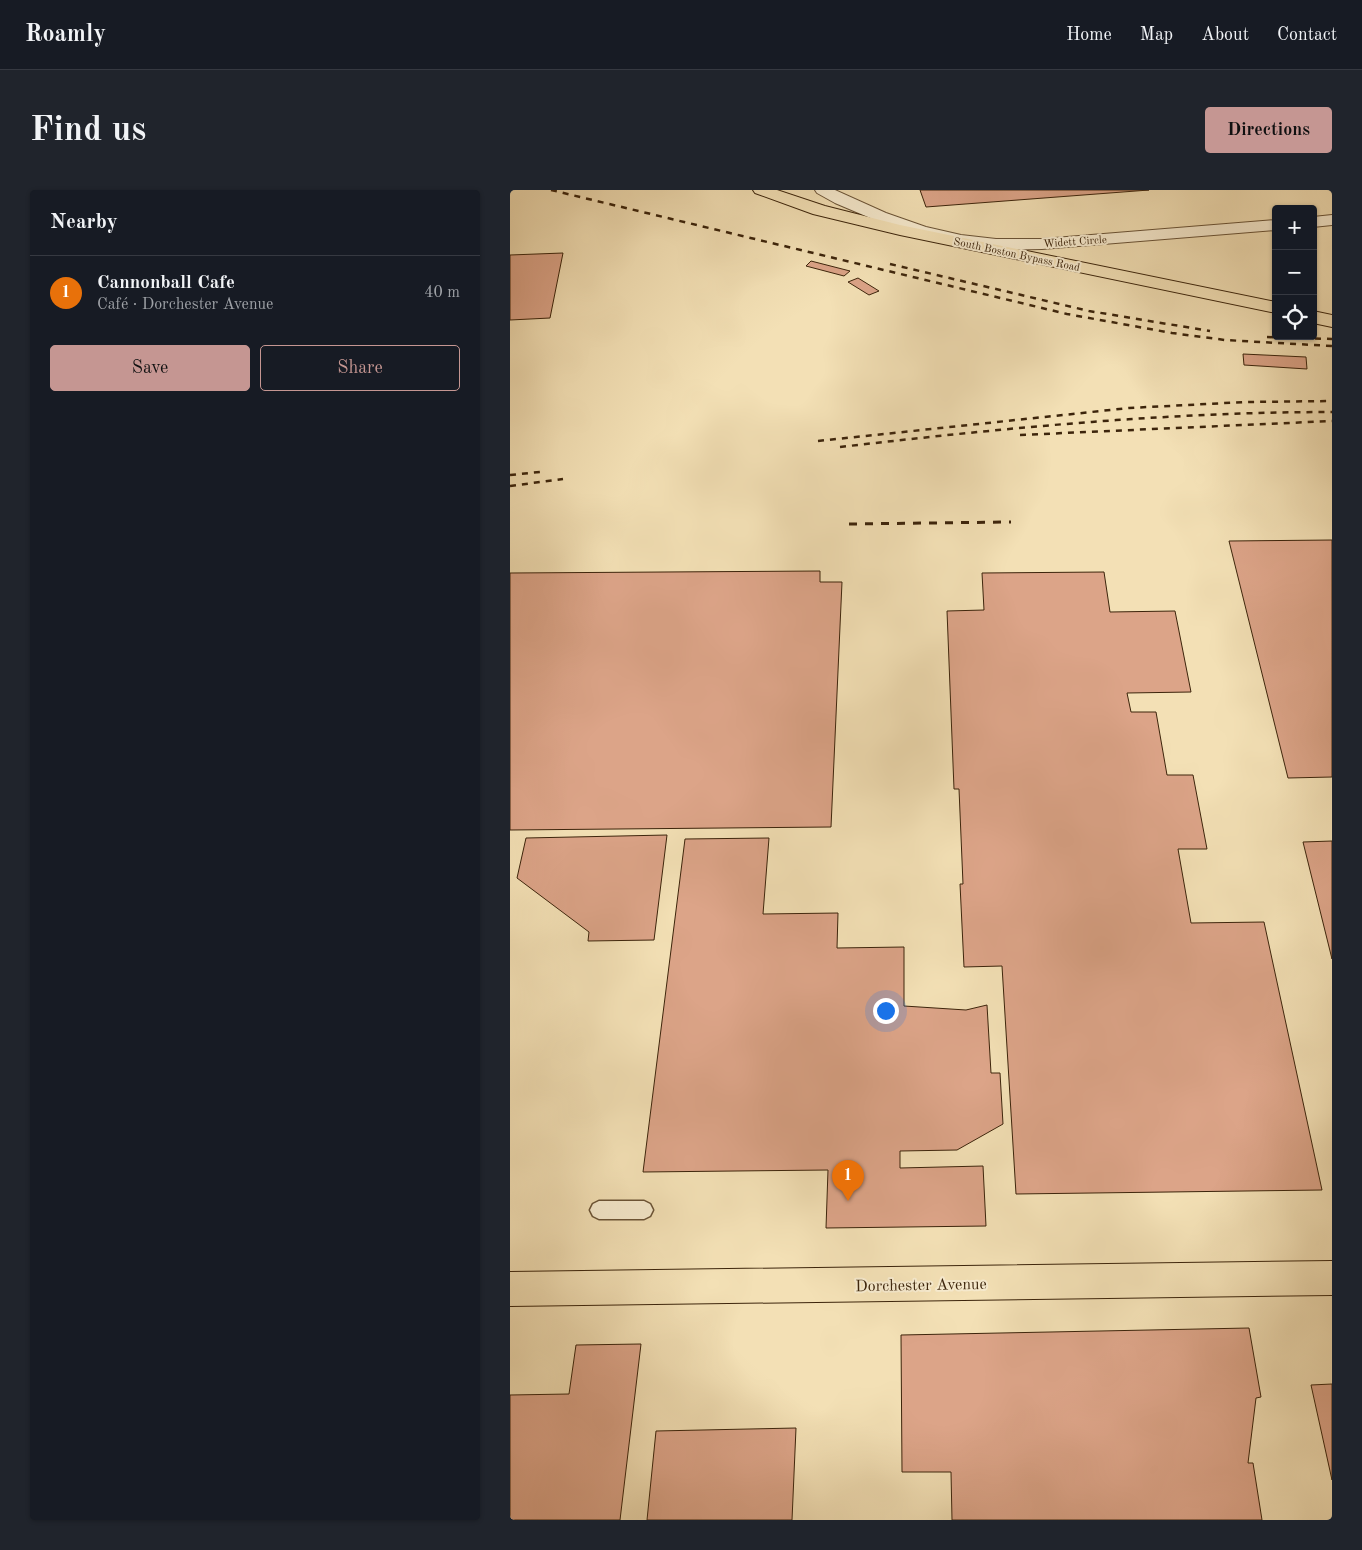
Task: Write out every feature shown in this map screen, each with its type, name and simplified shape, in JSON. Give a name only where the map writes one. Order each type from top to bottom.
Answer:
[{"type":"main road","name":"South Boston Bypass Road","points":[[761,190],[819,210],[869,223],[1272,307]]},
{"type":"main road","points":[[1317,318],[1332,321]]},
{"type":"main road","name":"Dorchester Avenue","points":[[510,1289],[1332,1278]]},
{"type":"street","name":"Widett Circle","points":[[824,190],[864,210],[909,227],[949,237],[998,244],[1048,243],[1272,225]]},
{"type":"street","points":[[1317,222],[1332,220]]},
{"type":"lane","points":[[599,1210],[644,1210]]},
{"type":"building","points":[[920,190],[1149,190],[926,207]]},
{"type":"building","points":[[563,253],[550,318],[510,320],[510,255]]},
{"type":"building","points":[[811,261],[850,271],[844,276],[806,266]]},
{"type":"building","points":[[858,278],[879,291],[869,295],[848,282]]},
{"type":"building","points":[[1243,354],[1306,357],[1307,369],[1244,365]]},
{"type":"building","points":[[1332,540],[1332,777],[1288,778],[1229,541]]},
{"type":"building","points":[[820,571],[820,582],[842,582],[831,827],[510,830],[510,573]]},
{"type":"building","points":[[1104,572],[1110,612],[1175,611],[1191,692],[1127,693],[1131,712],[1156,712],[1167,775],[1193,775],[1207,849],[1178,849],[1191,923],[1264,922],[1322,1190],[1016,1194],[1002,966],[964,967],[960,884],[963,884],[959,789],[954,789],[947,611],[984,610],[982,573]]},
{"type":"building","points":[[667,835],[654,940],[588,941],[589,932],[517,878],[526,838]]},
{"type":"building","points":[[769,838],[763,914],[838,913],[837,948],[904,947],[904,1006],[966,1010],[987,1005],[991,1073],[1000,1073],[1003,1124],[957,1150],[900,1151],[900,1168],[983,1166],[986,1226],[826,1228],[828,1170],[643,1172],[685,839]]},
{"type":"building","points":[[1332,841],[1332,959],[1303,842]]},
{"type":"building","points":[[1249,1328],[1261,1397],[1256,1398],[1248,1463],[1253,1463],[1262,1520],[952,1520],[951,1472],[902,1472],[901,1335]]},
{"type":"building","points":[[641,1344],[620,1520],[510,1520],[510,1395],[569,1394],[576,1345]]},
{"type":"building","points":[[1332,1384],[1332,1480],[1311,1385]]},
{"type":"building","points":[[796,1428],[792,1520],[647,1520],[656,1431]]},
{"type":"railway","points":[[551,190],[1067,314],[1172,333],[1225,340],[1332,346]]},
{"type":"railway","points":[[890,264],[1089,311],[1210,331]]},
{"type":"railway","points":[[1267,337],[1332,339]]},
{"type":"railway","points":[[818,441],[1129,408],[1246,402],[1332,401]]},
{"type":"railway","points":[[840,447],[1086,422],[1209,415],[1332,412]]},
{"type":"railway","points":[[1020,435],[1332,421]]},
{"type":"railway","points":[[510,475],[540,472]]},
{"type":"railway","points":[[510,486],[563,479]]},
{"type":"railway","points":[[849,524],[1011,522]]},
{"type":"place","name":"Cannonball Cafe","points":[[848,1201]]}]
